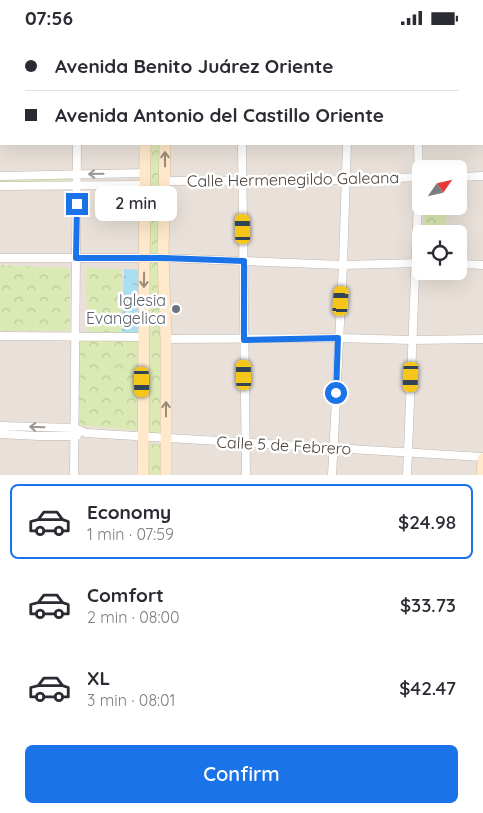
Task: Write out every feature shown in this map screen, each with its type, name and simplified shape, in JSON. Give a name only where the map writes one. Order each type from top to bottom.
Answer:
[{"type":"street","points":[[74,475],[77,145]]},
{"type":"street","points":[[143,475],[145,145]]},
{"type":"street","points":[[164,145],[166,475]]},
{"type":"street","points":[[242,145],[246,475]]},
{"type":"street","points":[[332,475],[347,180],[347,145]]},
{"type":"street","points":[[418,145],[419,160]]},
{"type":"street","points":[[0,176],[77,175],[145,179]]},
{"type":"street","name":"Calle Hermenegildo Galeana","points":[[165,181],[347,180],[412,177]]},
{"type":"street","points":[[468,177],[483,177]]},
{"type":"street","points":[[0,186],[77,186],[145,179]]},
{"type":"street","points":[[0,258],[164,258],[343,265],[412,263]]},
{"type":"street","points":[[467,264],[483,265]]},
{"type":"street","points":[[407,475],[412,340],[417,280]]},
{"type":"street","points":[[0,336],[143,337]]},
{"type":"street","points":[[166,339],[483,339]]},
{"type":"street","name":"Calle 5 de Febrero","points":[[0,425],[74,428],[86,433],[245,444],[409,452],[483,458]]},
{"type":"street","name":"Calle 5 de Febrero","points":[[0,434],[74,437],[86,433]]},
{"type":"street","points":[[482,475],[483,458]]},
{"type":"shaded area","points":[[0,145],[483,145],[483,475],[0,475]]},
{"type":"green space","points":[[149,145],[162,145],[162,255],[149,255]]},
{"type":"green space","points":[[70,176],[70,180],[0,183],[0,178]]},
{"type":"green space","points":[[424,215],[445,215],[445,225],[424,225]]},
{"type":"green space","points":[[149,263],[162,263],[165,434],[149,432]]},
{"type":"green space","points":[[0,265],[70,268],[70,331],[0,331]]},
{"type":"green space","points":[[86,268],[122,269],[121,333],[87,333]]},
{"type":"green space","points":[[78,338],[139,340],[140,431],[78,425]]},
{"type":"green space","points":[[149,444],[164,445],[163,475],[149,475]]},
{"type":"water","points":[[124,269],[142,270],[141,335],[122,333]]},
{"type":"place","name":"Iglesia Evangelica","points":[[176,309]]},
{"type":"route","points":[[77,204],[76,258],[164,258],[244,261],[244,340],[338,338],[336,393]]}]
